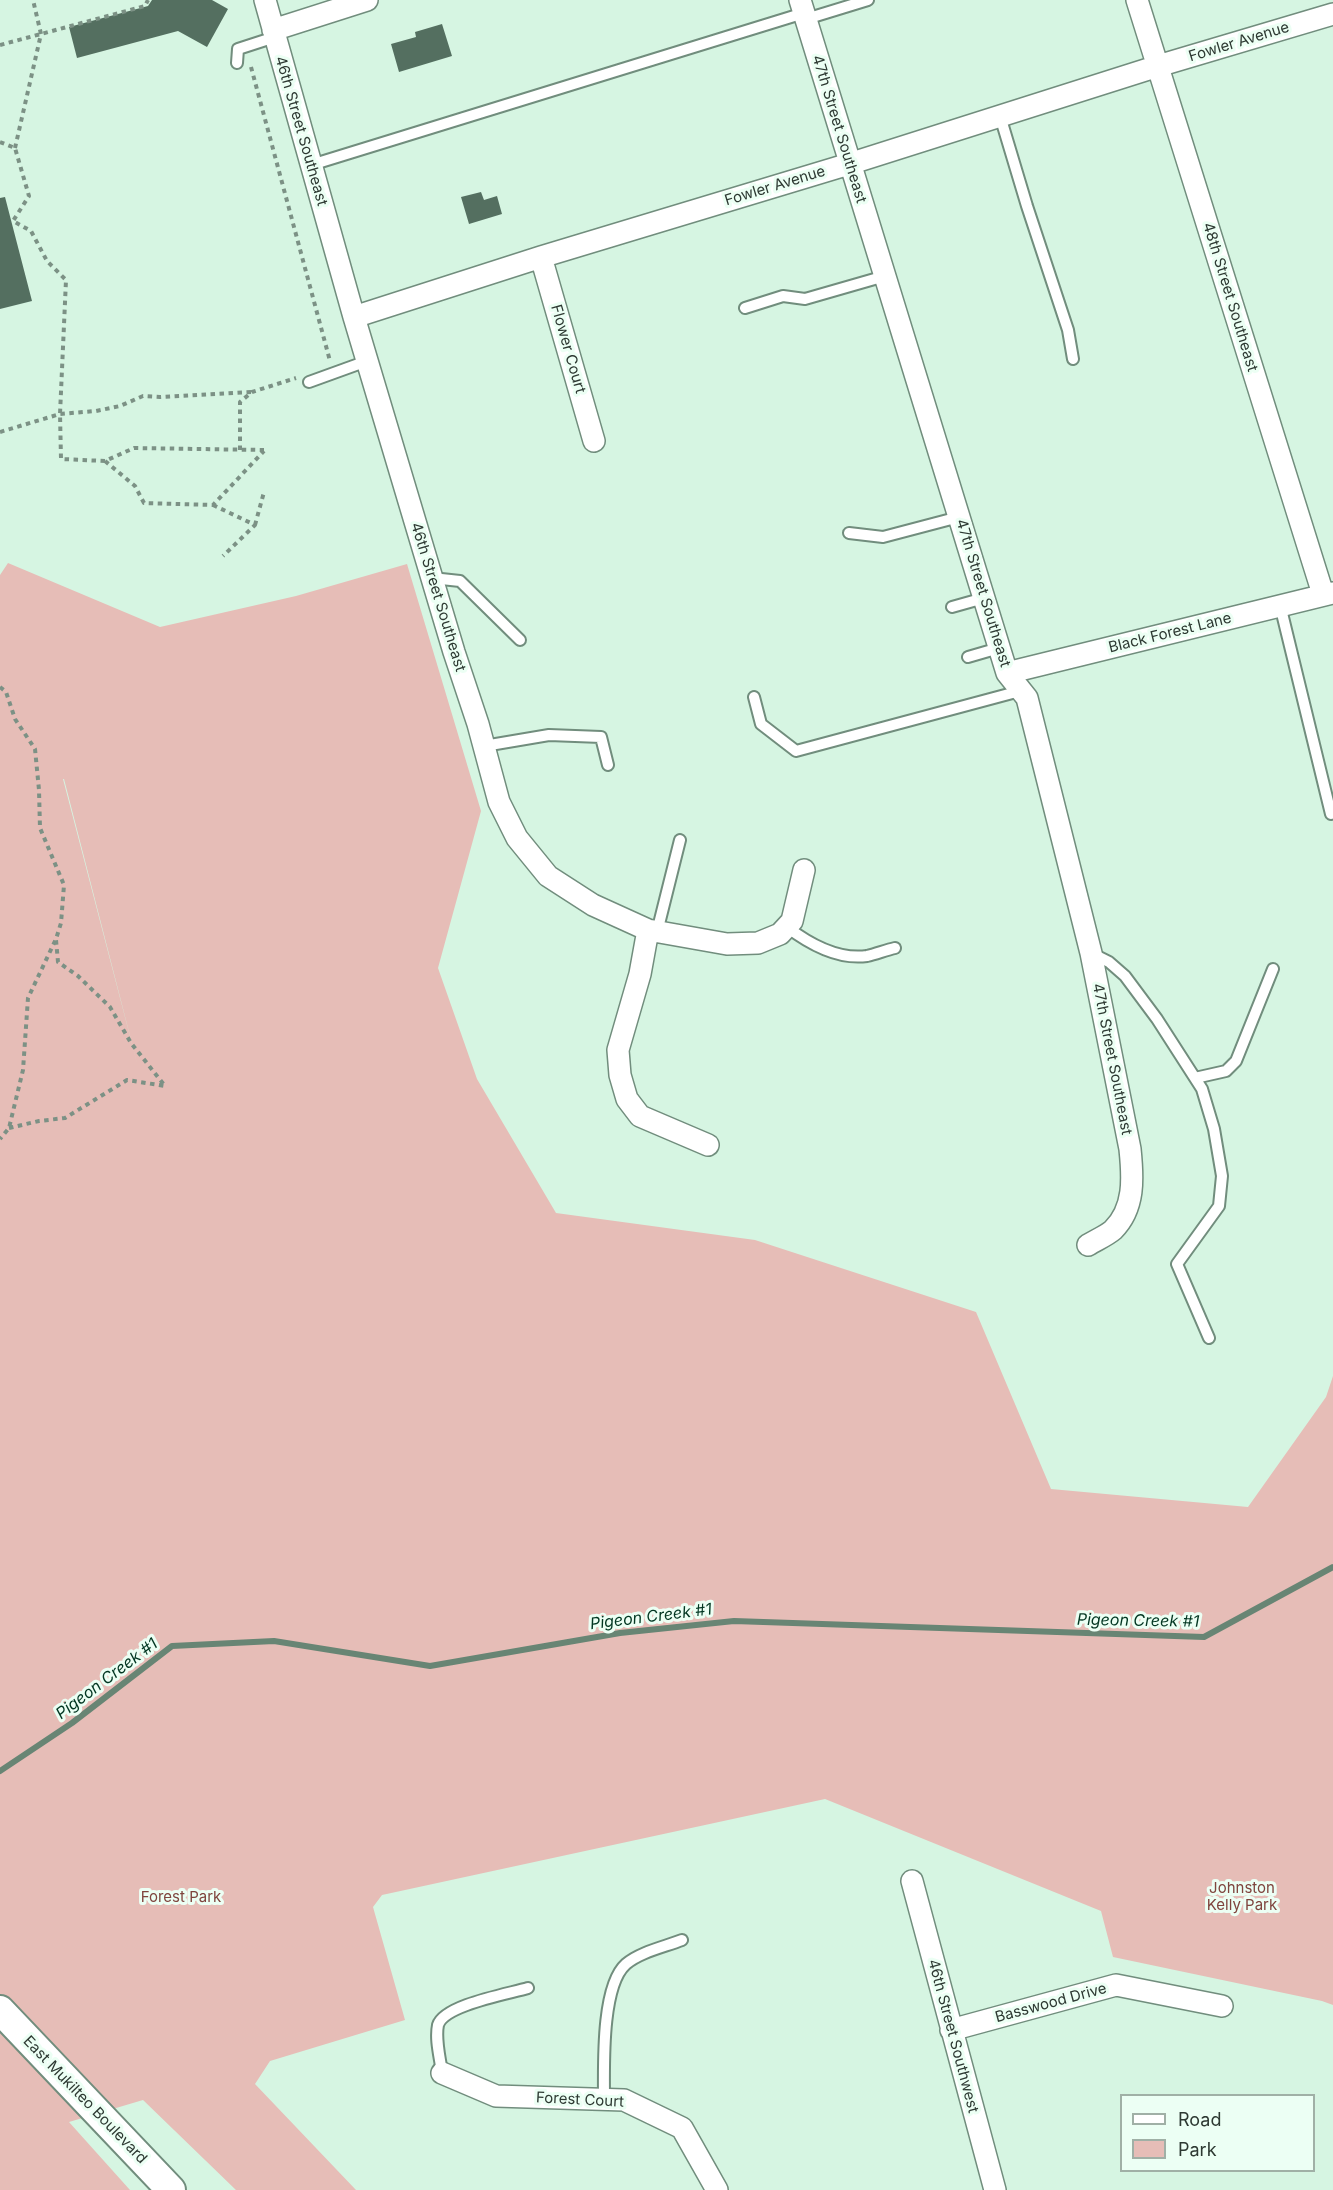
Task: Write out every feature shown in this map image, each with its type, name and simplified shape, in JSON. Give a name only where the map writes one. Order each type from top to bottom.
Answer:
[{"type":"main road","name":"East Mukilteo Boulevard","points":[[0,2010],[171,2190]]},
{"type":"street","name":"46th Street Southeast","points":[[265,0],[367,362],[499,802],[517,838],[548,876],[593,905],[652,931],[727,944],[758,943],[780,934],[787,927]]},
{"type":"street","points":[[274,33],[368,0]]},
{"type":"street","name":"48th Street Southeast","points":[[1137,0],[1328,594]]},
{"type":"street","name":"47th Street Southeast","points":[[804,11],[999,648],[1008,673],[1027,698],[1090,953],[1130,1149],[1133,1178],[1130,1200],[1124,1218],[1111,1232],[1088,1245]]},
{"type":"street","name":"Fowler Avenue","points":[[354,317],[1158,66],[1333,14]]},
{"type":"street","name":"Flower Court","points":[[541,257],[594,441]]},
{"type":"street","name":"Black Forest Lane","points":[[1008,673],[1328,594]]},
{"type":"street","points":[[787,927],[792,921],[804,870]]},
{"type":"street","points":[[652,931],[618,1050],[620,1075],[627,1099],[640,1116],[708,1145]]},
{"type":"street","name":"46th Street Southwest","points":[[912,1881],[995,2190]]},
{"type":"street","name":"Basswood Drive","points":[[951,2030],[1116,1985],[1222,2006]]},
{"type":"street","name":"Forest Court","points":[[442,2073],[496,2096],[624,2100],[682,2128],[717,2190]]},
{"type":"lane","points":[[311,165],[804,11],[868,0]]},
{"type":"lane","points":[[237,63],[238,49],[274,33]]},
{"type":"lane","points":[[1000,116],[1068,330],[1073,359]]},
{"type":"lane","points":[[744,308],[783,296],[805,299],[885,276]]},
{"type":"lane","points":[[309,382],[367,362]]},
{"type":"lane","points":[[849,533],[883,537],[959,517]]},
{"type":"lane","points":[[432,578],[460,581],[520,640]]},
{"type":"lane","points":[[952,607],[984,598]]},
{"type":"lane","points":[[1280,605],[1331,814]]},
{"type":"lane","points":[[968,657],[999,648]]},
{"type":"lane","points":[[754,697],[761,724],[796,751],[1020,691]]},
{"type":"lane","points":[[484,746],[549,735],[601,737],[608,765]]},
{"type":"lane","points":[[652,931],[680,840]]},
{"type":"lane","points":[[787,927],[805,940],[837,953],[866,956],[894,948]]},
{"type":"lane","points":[[1090,953],[1109,962],[1125,976],[1157,1019],[1202,1089],[1214,1129],[1222,1176],[1219,1206],[1177,1264],[1209,1338]]},
{"type":"lane","points":[[1195,1078],[1226,1071],[1236,1061],[1273,969]]},
{"type":"lane","points":[[604,2099],[609,1997],[616,1977],[626,1964],[633,1960],[682,1940]]},
{"type":"lane","points":[[442,2073],[437,2037],[439,2023],[445,2014],[457,2008],[528,1988]]},
{"type":"path","points":[[34,0],[41,34],[15,148],[29,196],[13,221],[31,231],[47,261],[66,280],[60,414],[61,459],[105,461],[134,448],[264,450],[213,505]]},
{"type":"path","points":[[0,45],[144,6],[148,0]]},
{"type":"path","points":[[245,46],[332,367]]},
{"type":"path","points":[[0,142],[15,148]]},
{"type":"path","points":[[0,432],[60,414],[120,406],[143,396],[252,392],[298,378]]},
{"type":"path","points":[[240,450],[240,402],[252,392]]},
{"type":"path","points":[[105,461],[135,486],[144,503],[213,505],[255,525]]},
{"type":"path","points":[[223,556],[255,525],[264,492]]},
{"type":"path","points":[[0,687],[6,692],[15,719],[35,749],[40,828],[64,885],[61,923],[56,939],[28,998],[23,1070],[9,1128],[0,1139]]},
{"type":"path","points":[[9,1128],[65,1118],[127,1080],[165,1086],[131,1043],[110,1007],[78,975],[58,962],[56,939]]},
{"type":"green space","points":[[8,563],[160,627],[296,596],[407,564],[481,811],[438,968],[477,1079],[556,1213],[755,1240],[976,1312],[1051,1489],[1248,1507],[1326,1397],[1333,1376],[1333,2005],[1113,1957],[1101,1911],[825,1799],[382,1895],[373,1907],[405,2020],[270,2061],[255,2084],[356,2190],[236,2190],[143,2100],[69,2122],[130,2190],[0,2190],[0,575]],"holes":[[[63,779],[64,779],[138,1067]]]},
{"type":"building","points":[[152,0],[212,0],[228,9],[207,47],[178,31],[77,58],[69,27],[148,6]]},
{"type":"building","points":[[442,24],[452,56],[399,72],[391,44],[416,37],[415,32]]},
{"type":"building","points":[[481,192],[484,200],[497,196],[502,214],[469,224],[461,197]]},
{"type":"building","points":[[5,197],[32,301],[0,309],[0,198]]},
{"type":"waterway","name":"Pigeon Creek #1","points":[[0,1771],[72,1723],[172,1646],[274,1641],[430,1666],[620,1633],[734,1621],[1204,1637],[1333,1567]]},
{"type":"park label","name":"Johnston Kelly Park","points":[[1242,1896]]},
{"type":"park label","name":"Forest Park","points":[[181,1897]]}]
